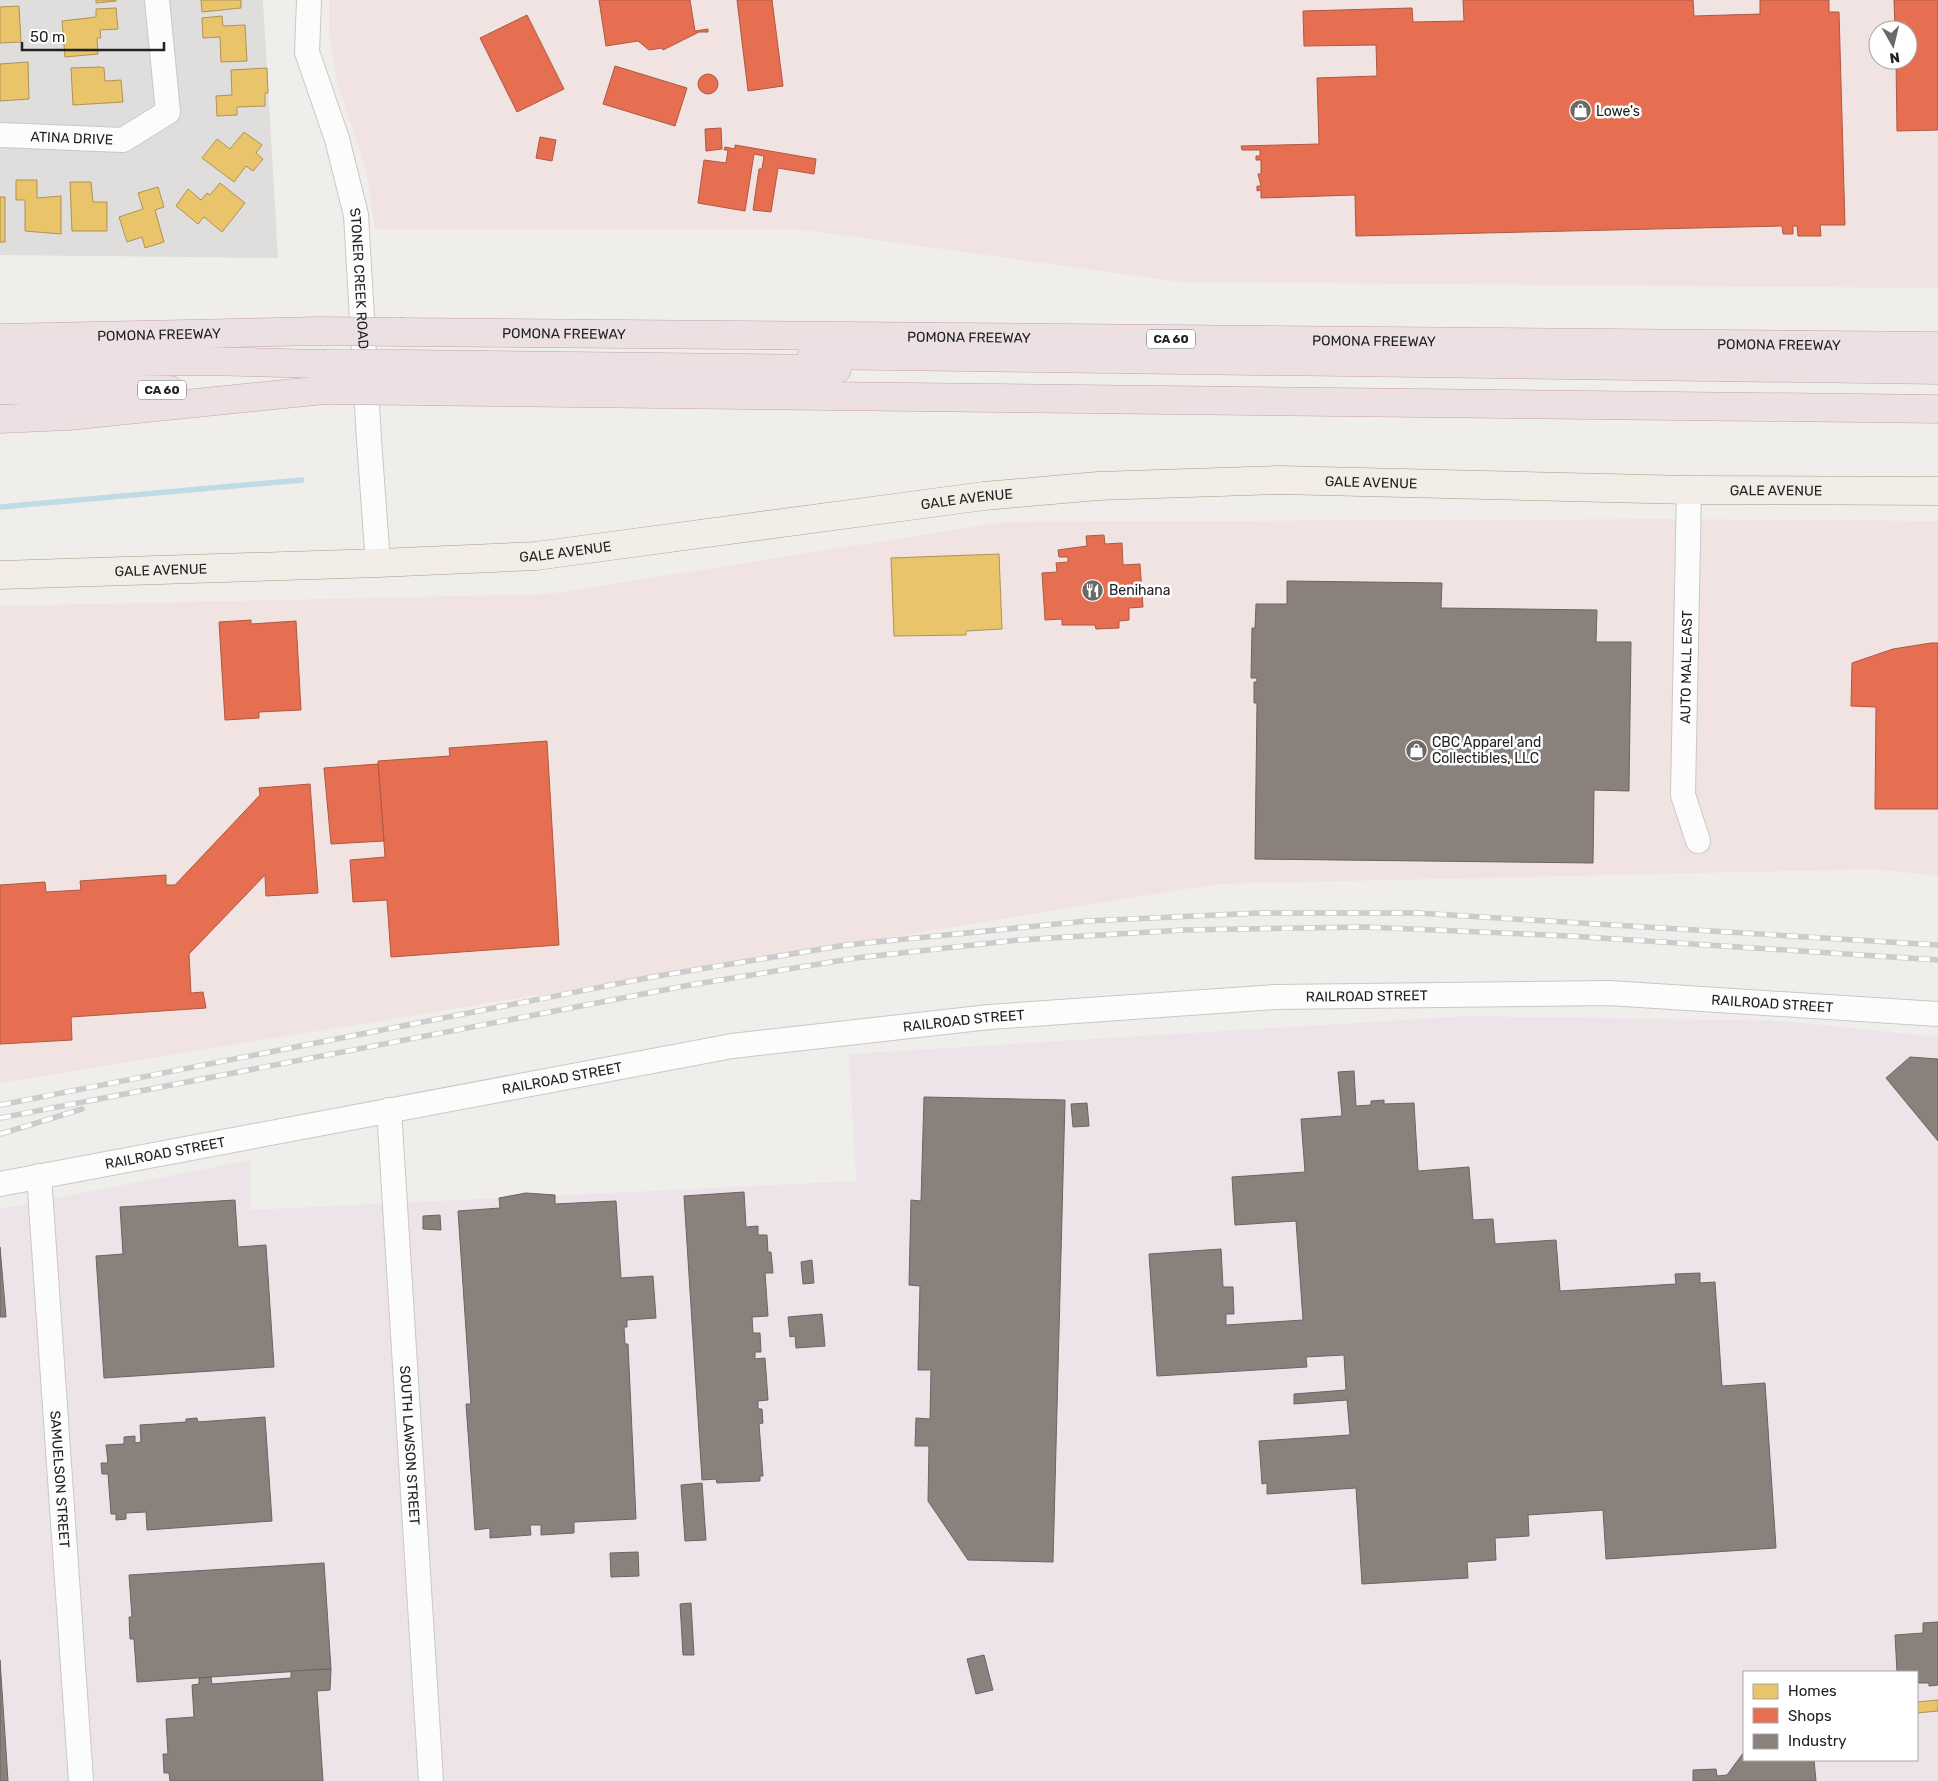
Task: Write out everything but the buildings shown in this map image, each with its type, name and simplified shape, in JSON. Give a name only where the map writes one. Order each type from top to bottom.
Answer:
[{"type":"highway","name":"POMONA FREEWAY","points":[[0,338],[322,358],[405,359],[1938,346]]},
{"type":"highway","points":[[0,350],[93,348],[322,358]]},
{"type":"highway","name":"POMONA FREEWAY","points":[[0,390],[322,358],[405,359],[1938,409]]},
{"type":"highway","points":[[0,364],[322,358]]},
{"type":"highway","points":[[0,419],[68,416],[322,358]]},
{"type":"highway","points":[[405,359],[1938,370]]},
{"type":"highway","points":[[405,359],[1938,382]]},
{"type":"main road","name":"GALE AVENUE","points":[[0,575],[536,556],[984,496],[1098,486],[1279,480],[1689,490],[1938,492]]},
{"type":"street","name":"ATINA DRIVE","points":[[0,135],[123,140],[168,112],[157,0]]},
{"type":"street","name":"STONER CREEK ROAD","points":[[309,0],[308,52],[337,139],[356,215],[378,563]]},
{"type":"street","name":"AUTO MALL EAST","points":[[1689,490],[1683,795],[1698,841]]},
{"type":"street","name":"RAILROAD STREET","points":[[0,1184],[732,1046],[989,1018],[1275,997],[1609,993],[1938,1014]]},
{"type":"street","name":"SOUTH LAWSON STREET","points":[[389,1110],[431,1781]]},
{"type":"street","name":"SAMUELSON STREET","points":[[39,1176],[81,1781]]},
{"type":"shaded area","points":[[0,0],[263,0],[278,258],[0,255]]},
{"type":"shaded area","points":[[329,0],[1938,0],[1938,288],[1180,282],[797,229],[375,229],[366,169],[337,82],[329,31]]},
{"type":"shaded area","points":[[1664,519],[1938,521],[1938,876],[1875,869],[1217,884],[0,1083],[0,606],[548,594],[1004,522]]},
{"type":"shaded area","points":[[1469,1016],[1785,1021],[1938,1037],[1938,1781],[0,1781],[0,1209],[250,1160],[250,1210],[856,1181],[849,1054]]},
{"type":"waterway","points":[[0,507],[302,480]]},
{"type":"railway","points":[[0,1105],[652,977],[846,945],[1087,921],[1259,913],[1418,913],[1938,945]]},
{"type":"railway","points":[[0,1118],[690,985],[856,958],[1018,940],[1184,930],[1365,927],[1570,936],[1938,960]]},
{"type":"railway","points":[[0,1134],[82,1109]]},
{"type":"place","name":"Lowe's","points":[[1580,111]]},
{"type":"place","name":"Benihana","points":[[1093,590]]},
{"type":"place","name":"CBC Apparel and Collectibles, LLC","points":[[1416,750]]}]
